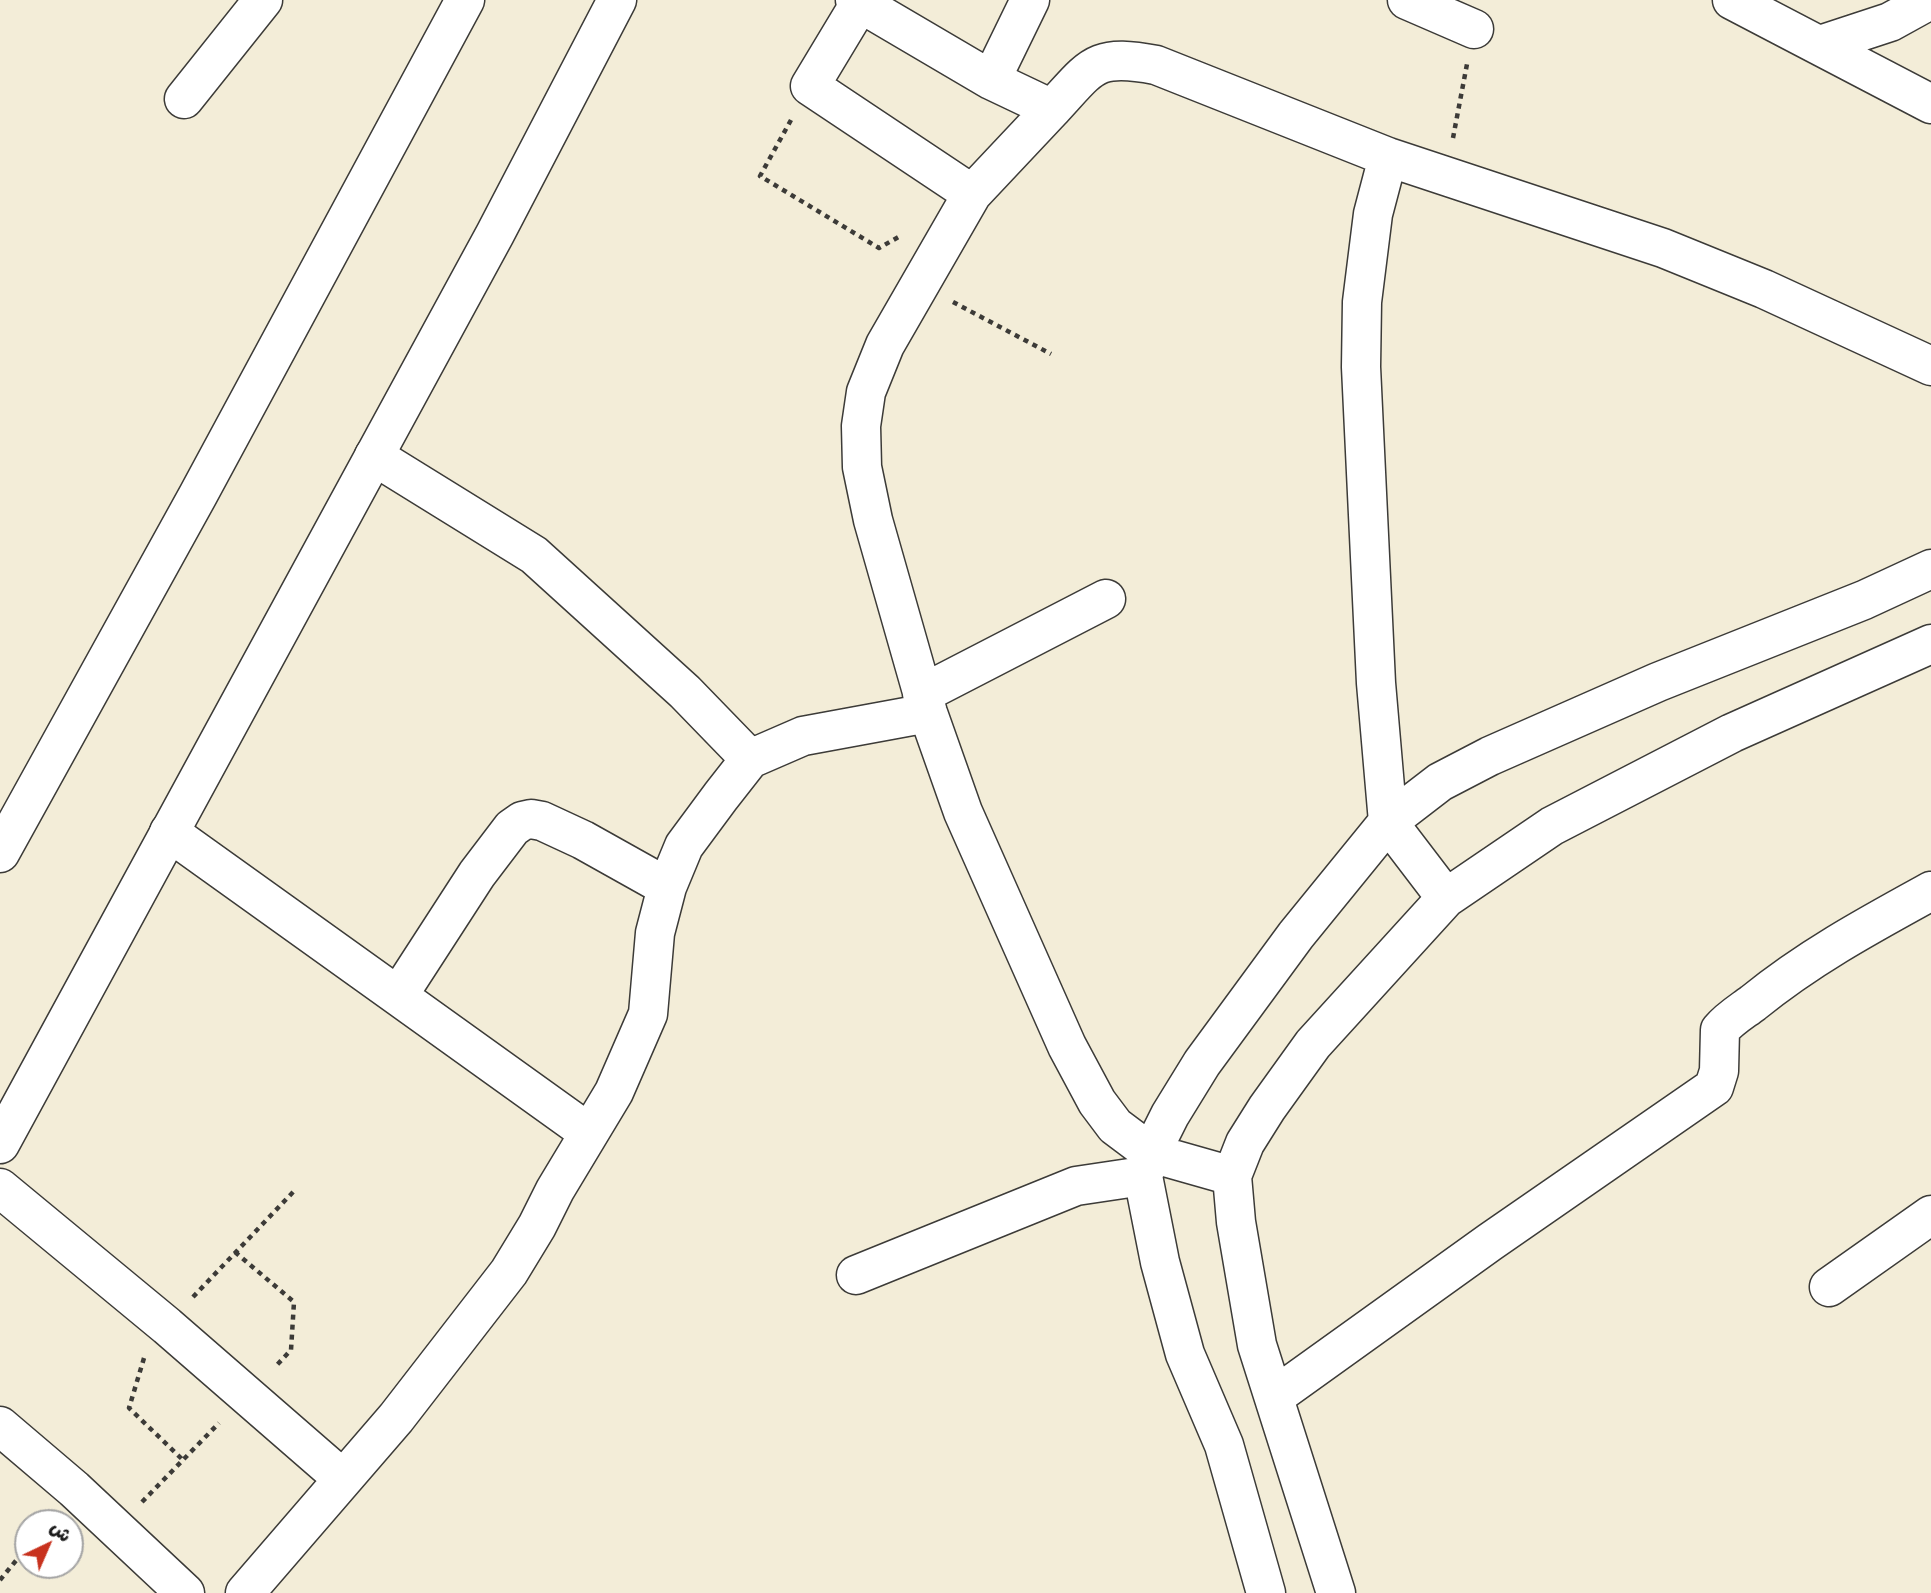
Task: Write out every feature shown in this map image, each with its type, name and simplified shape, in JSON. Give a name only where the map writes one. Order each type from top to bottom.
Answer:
[{"type":"street","points":[[184,99],[264,0]]},
{"type":"street","points":[[0,853],[198,495],[465,0]]},
{"type":"street","points":[[0,1144],[495,234],[617,0]]},
{"type":"street","points":[[991,80],[1030,0]]},
{"type":"street","points":[[1407,0],[1474,29]]},
{"type":"street","points":[[1732,0],[1931,104]]},
{"type":"street","points":[[1820,45],[1890,22],[1930,0]]},
{"type":"street","points":[[972,194],[810,86],[857,1],[991,80],[1052,109]]},
{"type":"street","points":[[1266,1593],[1224,1445],[1185,1354],[1160,1262],[1147,1165],[1097,1102],[1067,1046],[963,812],[925,703],[873,520],[862,467],[861,426],[866,392],[885,345],[972,194],[1080,78],[1096,65],[1110,60],[1129,60],[1156,65],[1388,158],[1663,248],[1764,289],[1931,366]]},
{"type":"street","points":[[1388,158],[1373,214],[1362,302],[1361,367],[1368,551],[1388,822],[1446,898]]},
{"type":"street","points":[[374,456],[534,555],[685,692],[750,758]]},
{"type":"street","points":[[1147,1165],[1170,1115],[1202,1063],[1296,935],[1388,822],[1440,782],[1490,756],[1658,682],[1864,600],[1931,569]]},
{"type":"street","points":[[245,1593],[397,1418],[509,1272],[614,1092],[648,1014],[655,933],[667,887],[684,846],[750,758],[803,736],[925,703],[1106,599]]},
{"type":"street","points":[[1336,1593],[1257,1345],[1236,1222],[1232,1176],[1252,1131],[1313,1044],[1446,898],[1552,826],[1732,733],[1931,644]]},
{"type":"street","points":[[398,996],[477,874],[512,828],[522,821],[542,821],[583,840],[667,887]]},
{"type":"street","points":[[169,832],[589,1133]]},
{"type":"street","points":[[1274,1397],[1490,1242],[1714,1087],[1719,1071],[1720,1030],[1729,1019],[1783,978],[1931,891]]},
{"type":"street","points":[[856,1275],[1076,1186],[1147,1165],[1232,1176]]},
{"type":"street","points":[[0,1188],[167,1326],[343,1479]]},
{"type":"street","points":[[1829,1287],[1931,1215]]},
{"type":"street","points":[[0,1426],[74,1489],[185,1593]]},
{"type":"path","points":[[1445,177],[1474,29]]},
{"type":"path","points":[[810,86],[760,176],[880,248],[903,234]]},
{"type":"path","points":[[919,284],[1051,354]]},
{"type":"path","points":[[235,1252],[296,1189]]},
{"type":"path","points":[[116,1529],[183,1460]]},
{"type":"path","points":[[0,1580],[14,1563]]}]
